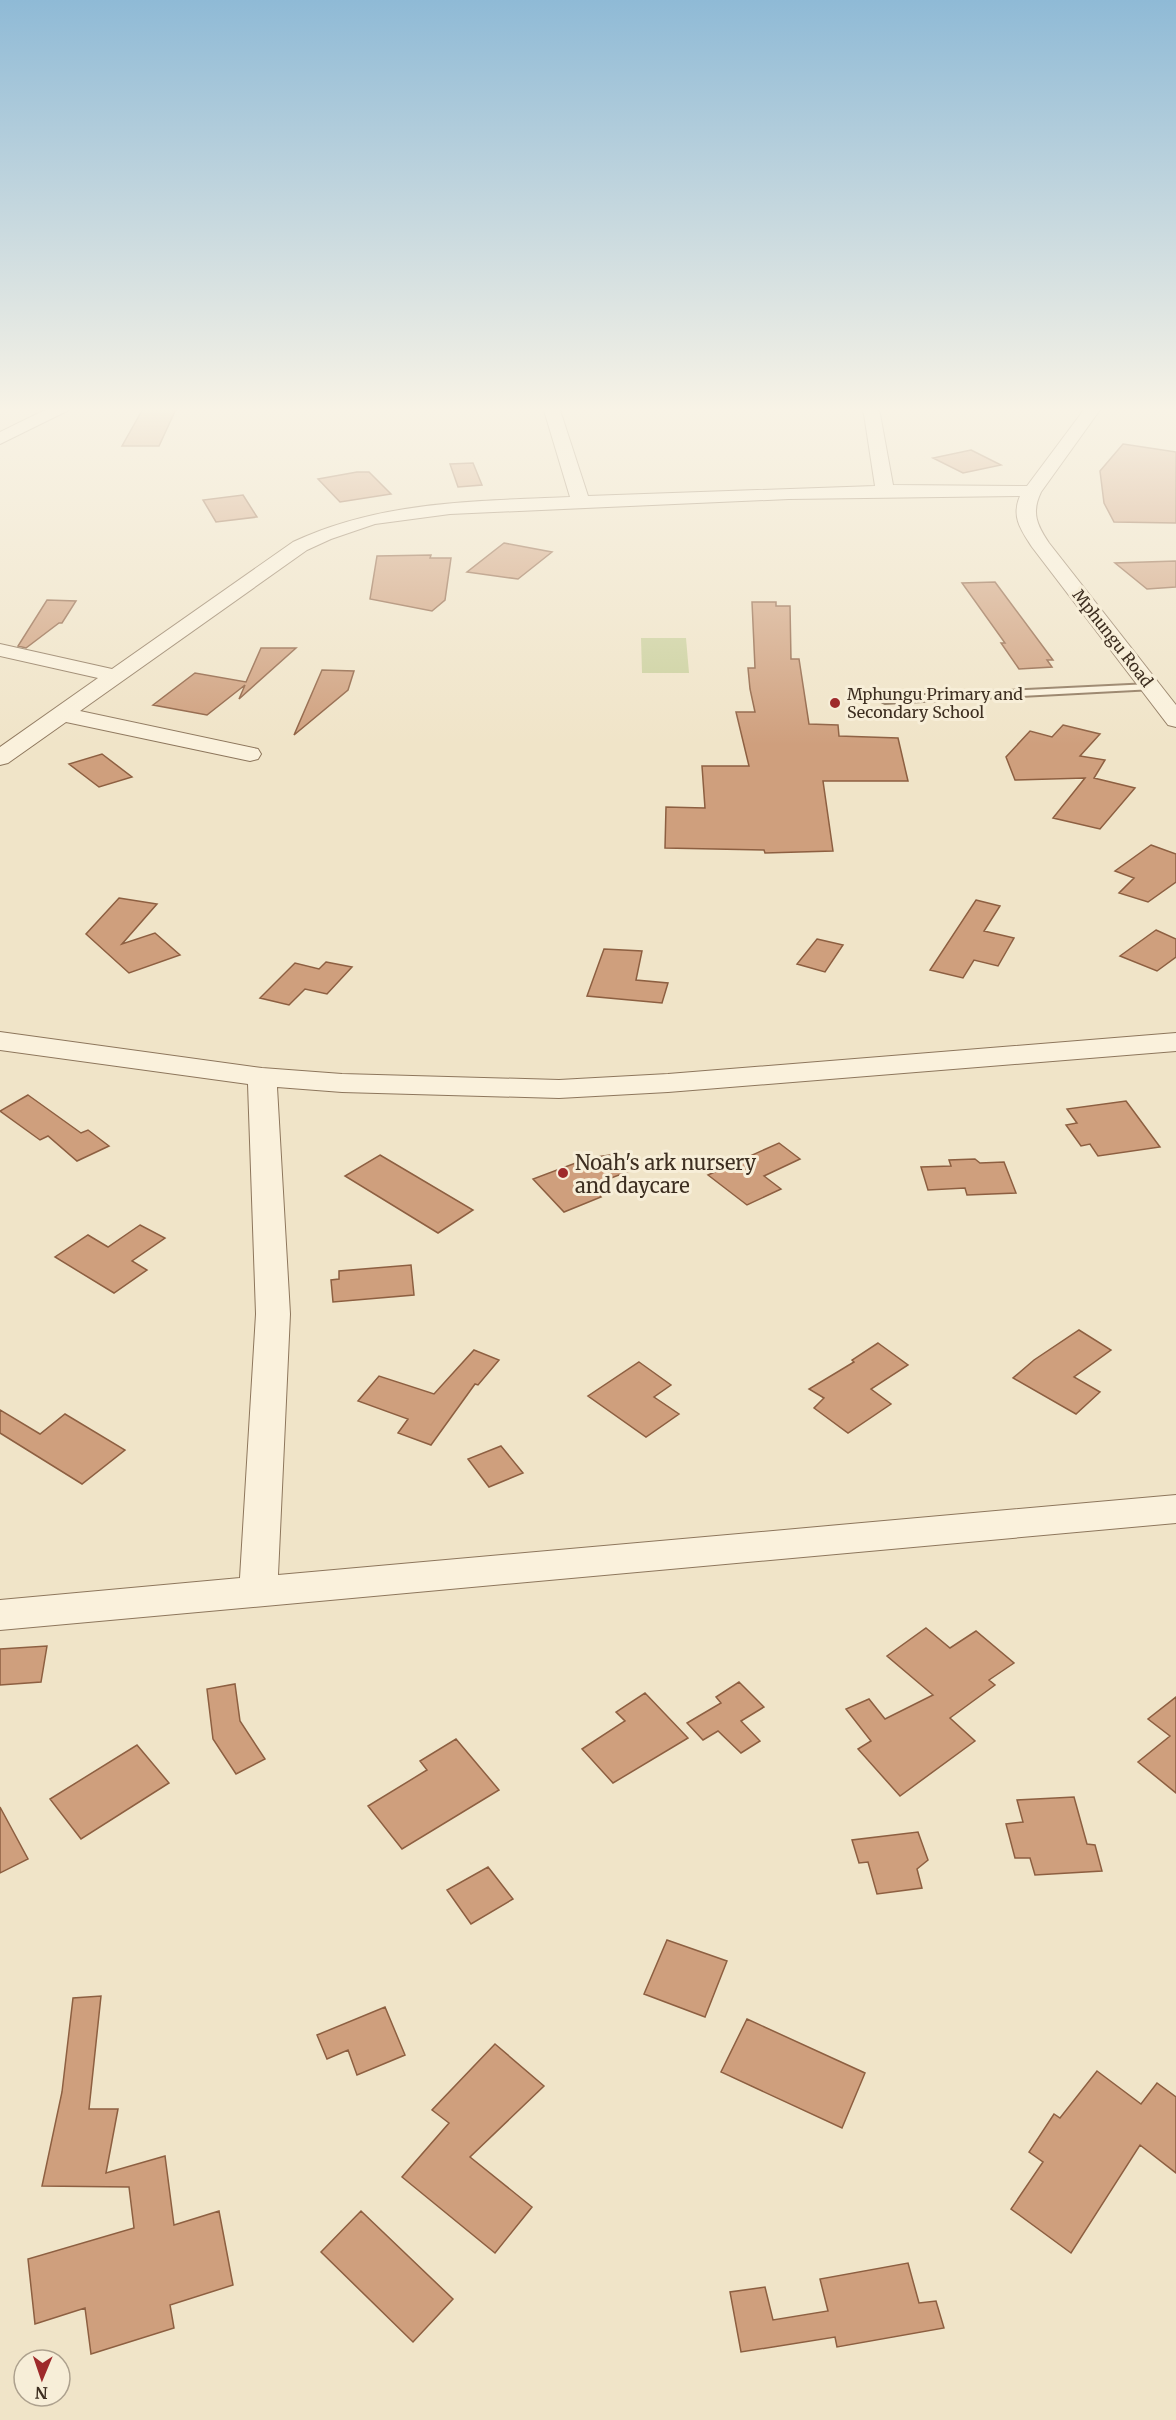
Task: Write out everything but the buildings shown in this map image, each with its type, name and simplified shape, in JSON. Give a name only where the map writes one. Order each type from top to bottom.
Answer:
[{"type":"street","points":[[0,758],[285,556],[315,538],[368,520]]},
{"type":"street","name":"Mphungu Road","points":[[1025,520],[1042,547],[1176,720]]},
{"type":"street","points":[[0,650],[116,676]]},
{"type":"street","points":[[62,714],[250,754]]},
{"type":"street","points":[[0,1041],[262,1077],[342,1083],[559,1089],[668,1083],[1176,1042]]},
{"type":"street","points":[[258,1593],[273,1314],[262,1077]]},
{"type":"street","points":[[0,1615],[1176,1509]]},
{"type":"lane","points":[[885,700],[1150,687]]},
{"type":"green space","points":[[641,638],[686,638],[689,673],[642,673]]},
{"type":"place","name":"Mphungu Primary and Secondary School","points":[[835,703]]},
{"type":"place","name":"Noah's ark nursery and daycare","points":[[563,1173]]}]
